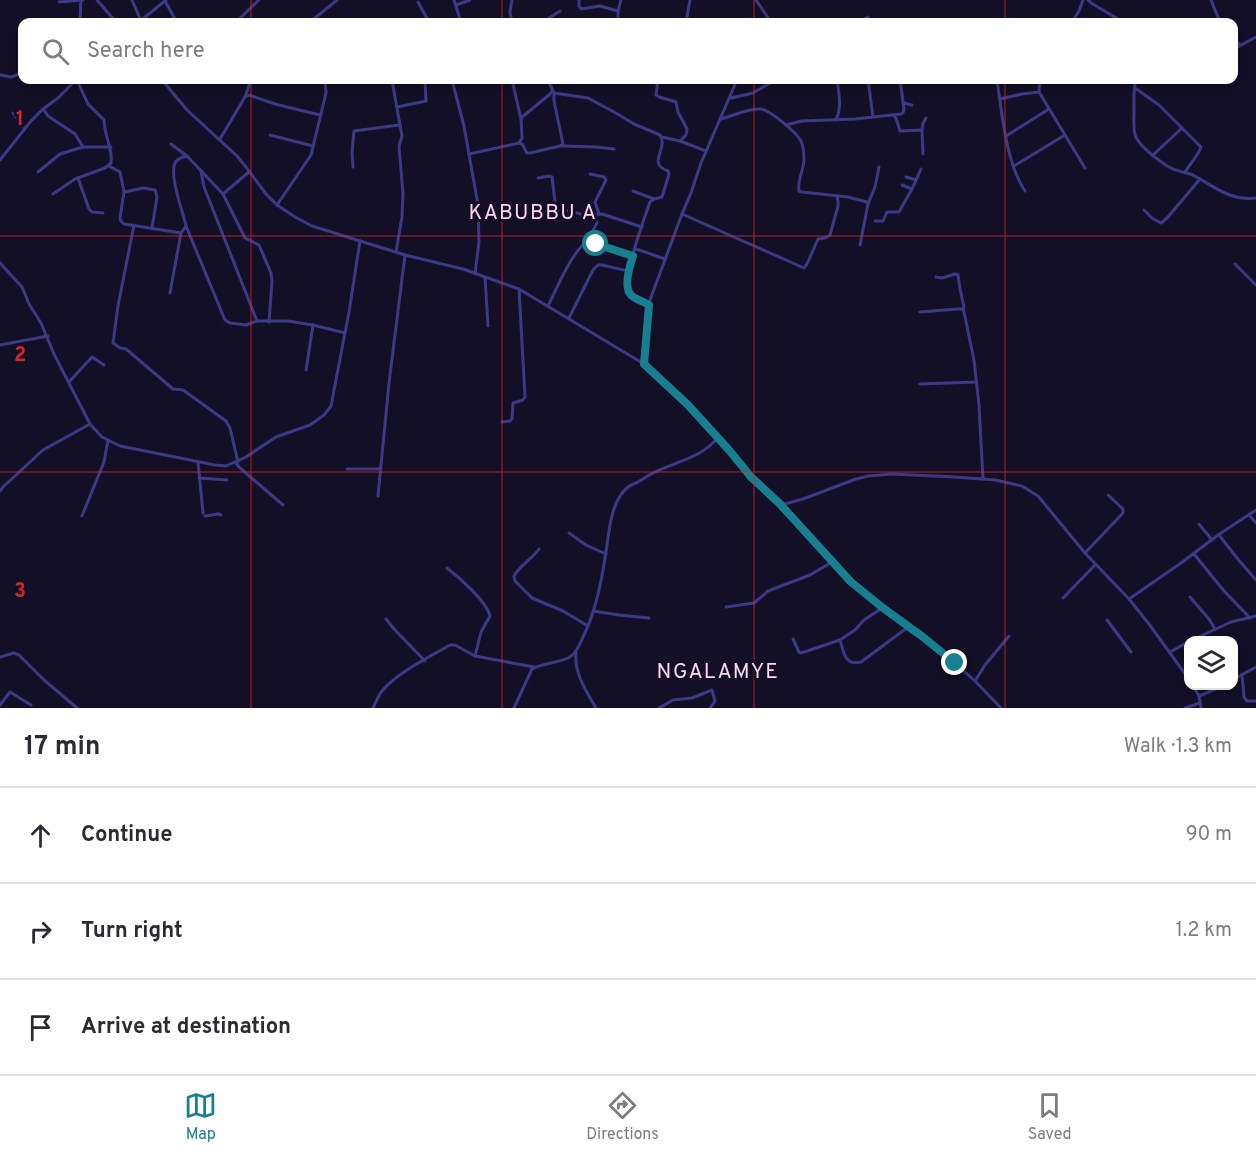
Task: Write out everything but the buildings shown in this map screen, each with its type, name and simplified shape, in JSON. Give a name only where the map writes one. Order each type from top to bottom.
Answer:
[{"type":"street","points":[[58,2],[82,0],[80,18]]},
{"type":"street","points":[[132,0],[139,18]]},
{"type":"street","points":[[240,18],[259,0]]},
{"type":"street","points":[[315,18],[337,0]]},
{"type":"street","points":[[454,0],[460,18]]},
{"type":"street","points":[[456,5],[470,0]]},
{"type":"street","points":[[511,18],[512,0]]},
{"type":"street","points":[[579,0],[581,9],[600,6],[618,11]]},
{"type":"street","points":[[618,18],[621,0]]},
{"type":"street","points":[[687,18],[690,0]]},
{"type":"street","points":[[756,0],[768,18]]},
{"type":"street","points":[[1075,18],[1083,0]]},
{"type":"street","points":[[1088,0],[1115,18]]},
{"type":"street","points":[[1211,0],[1218,18]]},
{"type":"street","points":[[99,1],[113,18]]},
{"type":"street","points":[[145,18],[165,1],[174,18]]},
{"type":"street","points":[[418,2],[427,18]]},
{"type":"street","points":[[549,18],[560,11]]},
{"type":"street","points":[[1240,45],[1256,37]]},
{"type":"street","points":[[0,75],[11,77],[18,74]]},
{"type":"street","points":[[0,159],[43,109],[73,84]]},
{"type":"street","points":[[52,194],[78,178],[109,166],[112,159],[104,120],[88,104],[79,84]]},
{"type":"street","points":[[165,84],[187,110],[220,139],[250,172],[266,194],[295,217],[312,226],[519,288],[644,364],[678,395],[755,482],[779,503],[851,582],[947,656],[1001,708]]},
{"type":"street","points":[[220,139],[248,93],[250,84]]},
{"type":"street","points":[[277,205],[309,159],[315,143],[326,93],[325,84]]},
{"type":"street","points":[[393,84],[402,136],[399,146],[403,194],[402,217],[396,252]]},
{"type":"street","points":[[397,107],[426,101],[425,84]]},
{"type":"street","points":[[453,84],[478,205],[480,227],[475,274]]},
{"type":"street","points":[[513,84],[521,119],[521,144],[526,152],[562,146],[614,149]]},
{"type":"street","points":[[549,84],[562,146]]},
{"type":"street","points":[[657,84],[656,95],[659,98],[676,102],[678,112],[687,129],[686,135],[680,141]]},
{"type":"street","points":[[644,364],[649,305],[701,163],[735,84]]},
{"type":"street","points":[[729,100],[753,93],[769,84]]},
{"type":"street","points":[[836,120],[840,112],[837,84]]},
{"type":"street","points":[[869,84],[873,117]]},
{"type":"street","points":[[786,125],[817,119],[836,120],[893,116],[903,113],[901,84]]},
{"type":"street","points":[[998,84],[1006,136],[1018,181],[1025,191]]},
{"type":"street","points":[[1040,84],[1039,92],[1085,168]]},
{"type":"street","points":[[1135,84],[1133,123],[1135,137],[1142,146],[1172,169],[1185,172],[1231,196],[1256,198]]},
{"type":"street","points":[[1135,88],[1161,107],[1202,148],[1185,172]]},
{"type":"street","points":[[1000,99],[1039,92]]},
{"type":"street","points":[[248,93],[274,104],[321,115]]},
{"type":"street","points":[[521,119],[552,93],[588,98],[662,137],[706,151]]},
{"type":"street","points":[[903,103],[912,105]]},
{"type":"street","points":[[43,109],[48,116],[75,134],[84,147]]},
{"type":"street","points":[[1006,136],[1049,109]]},
{"type":"street","points":[[721,119],[763,110],[798,136],[803,149],[804,164],[798,185],[799,190],[859,200],[868,204]]},
{"type":"street","points":[[13,113],[24,129]]},
{"type":"street","points":[[893,116],[896,118],[900,131],[922,130]]},
{"type":"street","points":[[922,154],[922,130],[926,118]]},
{"type":"street","points":[[353,167],[354,131],[399,125]]},
{"type":"street","points":[[1153,155],[1182,128]]},
{"type":"street","points":[[270,135],[313,146]]},
{"type":"street","points":[[1014,166],[1065,135]]},
{"type":"street","points":[[649,305],[631,295],[628,271],[650,202],[663,197],[669,174],[658,164],[662,137]]},
{"type":"street","points":[[171,144],[201,169],[223,194],[245,238],[259,245],[271,273],[269,322]]},
{"type":"street","points":[[469,154],[521,144]]},
{"type":"street","points":[[38,172],[60,154],[84,147],[111,147]]},
{"type":"street","points":[[187,156],[176,161],[174,165],[176,193],[186,226],[225,320],[246,325],[257,321],[288,321],[345,333]]},
{"type":"street","points":[[109,166],[120,172],[124,192],[121,221],[124,224],[181,233]]},
{"type":"street","points":[[860,245],[868,204],[875,187],[879,167]]},
{"type":"street","points":[[201,169],[204,187],[257,321]]},
{"type":"street","points":[[875,221],[883,221],[887,212],[899,212],[921,169]]},
{"type":"street","points":[[223,194],[250,172]]},
{"type":"street","points":[[548,306],[574,255],[589,240],[597,223],[598,214],[595,202],[606,180],[604,177],[590,174]]},
{"type":"street","points":[[538,178],[552,177],[556,210],[585,215],[598,214],[642,227]]},
{"type":"street","points":[[906,177],[916,180]]},
{"type":"street","points":[[78,178],[92,212],[103,213]]},
{"type":"street","points":[[1144,210],[1161,223],[1200,179]]},
{"type":"street","points":[[902,185],[912,189]]},
{"type":"street","points":[[124,192],[143,188],[155,190],[157,197],[152,228]]},
{"type":"street","points":[[633,191],[654,199]]},
{"type":"street","points":[[682,214],[804,268],[818,238],[830,235],[838,206],[836,196]]},
{"type":"street","points":[[134,225],[113,343],[126,349],[173,389],[183,390],[226,421],[230,428],[239,467],[284,505]]},
{"type":"street","points":[[170,293],[181,233],[186,226]]},
{"type":"street","points":[[589,240],[633,256]]},
{"type":"street","points":[[0,264],[22,287],[48,336],[54,354],[83,413],[102,437],[123,447],[226,466],[237,462],[276,437],[310,425],[331,406],[360,241]]},
{"type":"street","points":[[636,249],[665,259]]},
{"type":"street","points":[[378,496],[405,255]]},
{"type":"street","points":[[1235,264],[1256,285]]},
{"type":"street","points":[[569,318],[593,270],[598,265],[628,271]]},
{"type":"street","points":[[936,277],[958,275],[974,360],[983,479]]},
{"type":"street","points":[[485,277],[488,326]]},
{"type":"street","points":[[502,422],[510,421],[513,403],[525,397],[519,288]]},
{"type":"street","points":[[920,312],[963,309]]},
{"type":"street","points":[[306,370],[313,325]]},
{"type":"street","points":[[0,345],[48,336]]},
{"type":"street","points":[[69,382],[92,357],[104,365]]},
{"type":"street","points":[[920,384],[976,382]]},
{"type":"street","points":[[0,491],[43,450],[90,424]]},
{"type":"street","points":[[373,708],[385,687],[450,645],[455,645],[475,656],[534,667],[568,659],[576,651],[593,611],[615,506],[624,491],[631,484],[649,475],[690,458],[717,438]]},
{"type":"street","points":[[82,516],[104,462],[108,440]]},
{"type":"street","points":[[198,462],[204,514],[221,515]]},
{"type":"street","points":[[347,469],[381,469]]},
{"type":"street","points":[[779,503],[785,504],[803,499],[856,479],[892,474],[983,479],[1007,482],[1030,490],[1038,496],[1095,565],[1129,599],[1184,672]]},
{"type":"street","points":[[199,478],[227,480]]},
{"type":"street","points":[[1085,553],[1123,513],[1123,510],[1108,495]]},
{"type":"street","points":[[1129,599],[1256,510]]},
{"type":"street","points":[[1249,515],[1256,523]]},
{"type":"street","points":[[1199,525],[1212,540]]},
{"type":"street","points":[[569,533],[606,554]]},
{"type":"street","points":[[1218,535],[1256,580]]},
{"type":"street","points":[[539,549],[515,572],[515,581],[532,598],[588,626]]},
{"type":"street","points":[[1194,554],[1250,618]]},
{"type":"street","points":[[726,607],[754,603],[768,591],[810,575],[832,562]]},
{"type":"street","points":[[1063,598],[1095,565]]},
{"type":"street","points":[[447,568],[464,582],[489,610],[490,616],[481,632],[475,656]]},
{"type":"street","points":[[1190,597],[1215,629]]},
{"type":"street","points":[[794,639],[801,653],[834,643],[883,608]]},
{"type":"street","points":[[593,611],[650,618]]},
{"type":"street","points":[[1200,636],[1231,622],[1256,616]]},
{"type":"street","points":[[386,619],[425,660]]},
{"type":"street","points":[[1107,620],[1131,652]]},
{"type":"street","points":[[840,640],[846,659],[856,663],[861,662],[908,627]]},
{"type":"street","points":[[975,681],[985,665],[1010,636]]},
{"type":"street","points":[[1170,652],[1184,644]]},
{"type":"street","points":[[576,651],[575,663],[578,675],[596,708]]},
{"type":"street","points":[[0,657],[14,653],[19,655],[77,708]]},
{"type":"street","points":[[568,659],[575,663]]},
{"type":"street","points":[[514,708],[534,667]]},
{"type":"street","points":[[1238,676],[1256,667]]},
{"type":"street","points":[[1242,674],[1246,701],[1256,701]]},
{"type":"street","points":[[659,708],[673,700],[692,698],[712,690],[715,701],[710,708]]},
{"type":"street","points":[[1195,690],[1201,708]]},
{"type":"street","points":[[1198,696],[1213,690]]},
{"type":"street","points":[[0,705],[10,692],[13,692],[31,705]]},
{"type":"street","points":[[1185,708],[1200,703]]},
{"type":"district","name":"KABUBBU A","points":[[533,212]]},
{"type":"district","name":"NGALAMYE","points":[[718,671]]},
{"type":"route","points":[[596,244],[633,256],[628,271],[629,291],[633,297],[649,305],[644,364],[688,405],[751,477],[779,503],[851,582],[955,663]]}]
